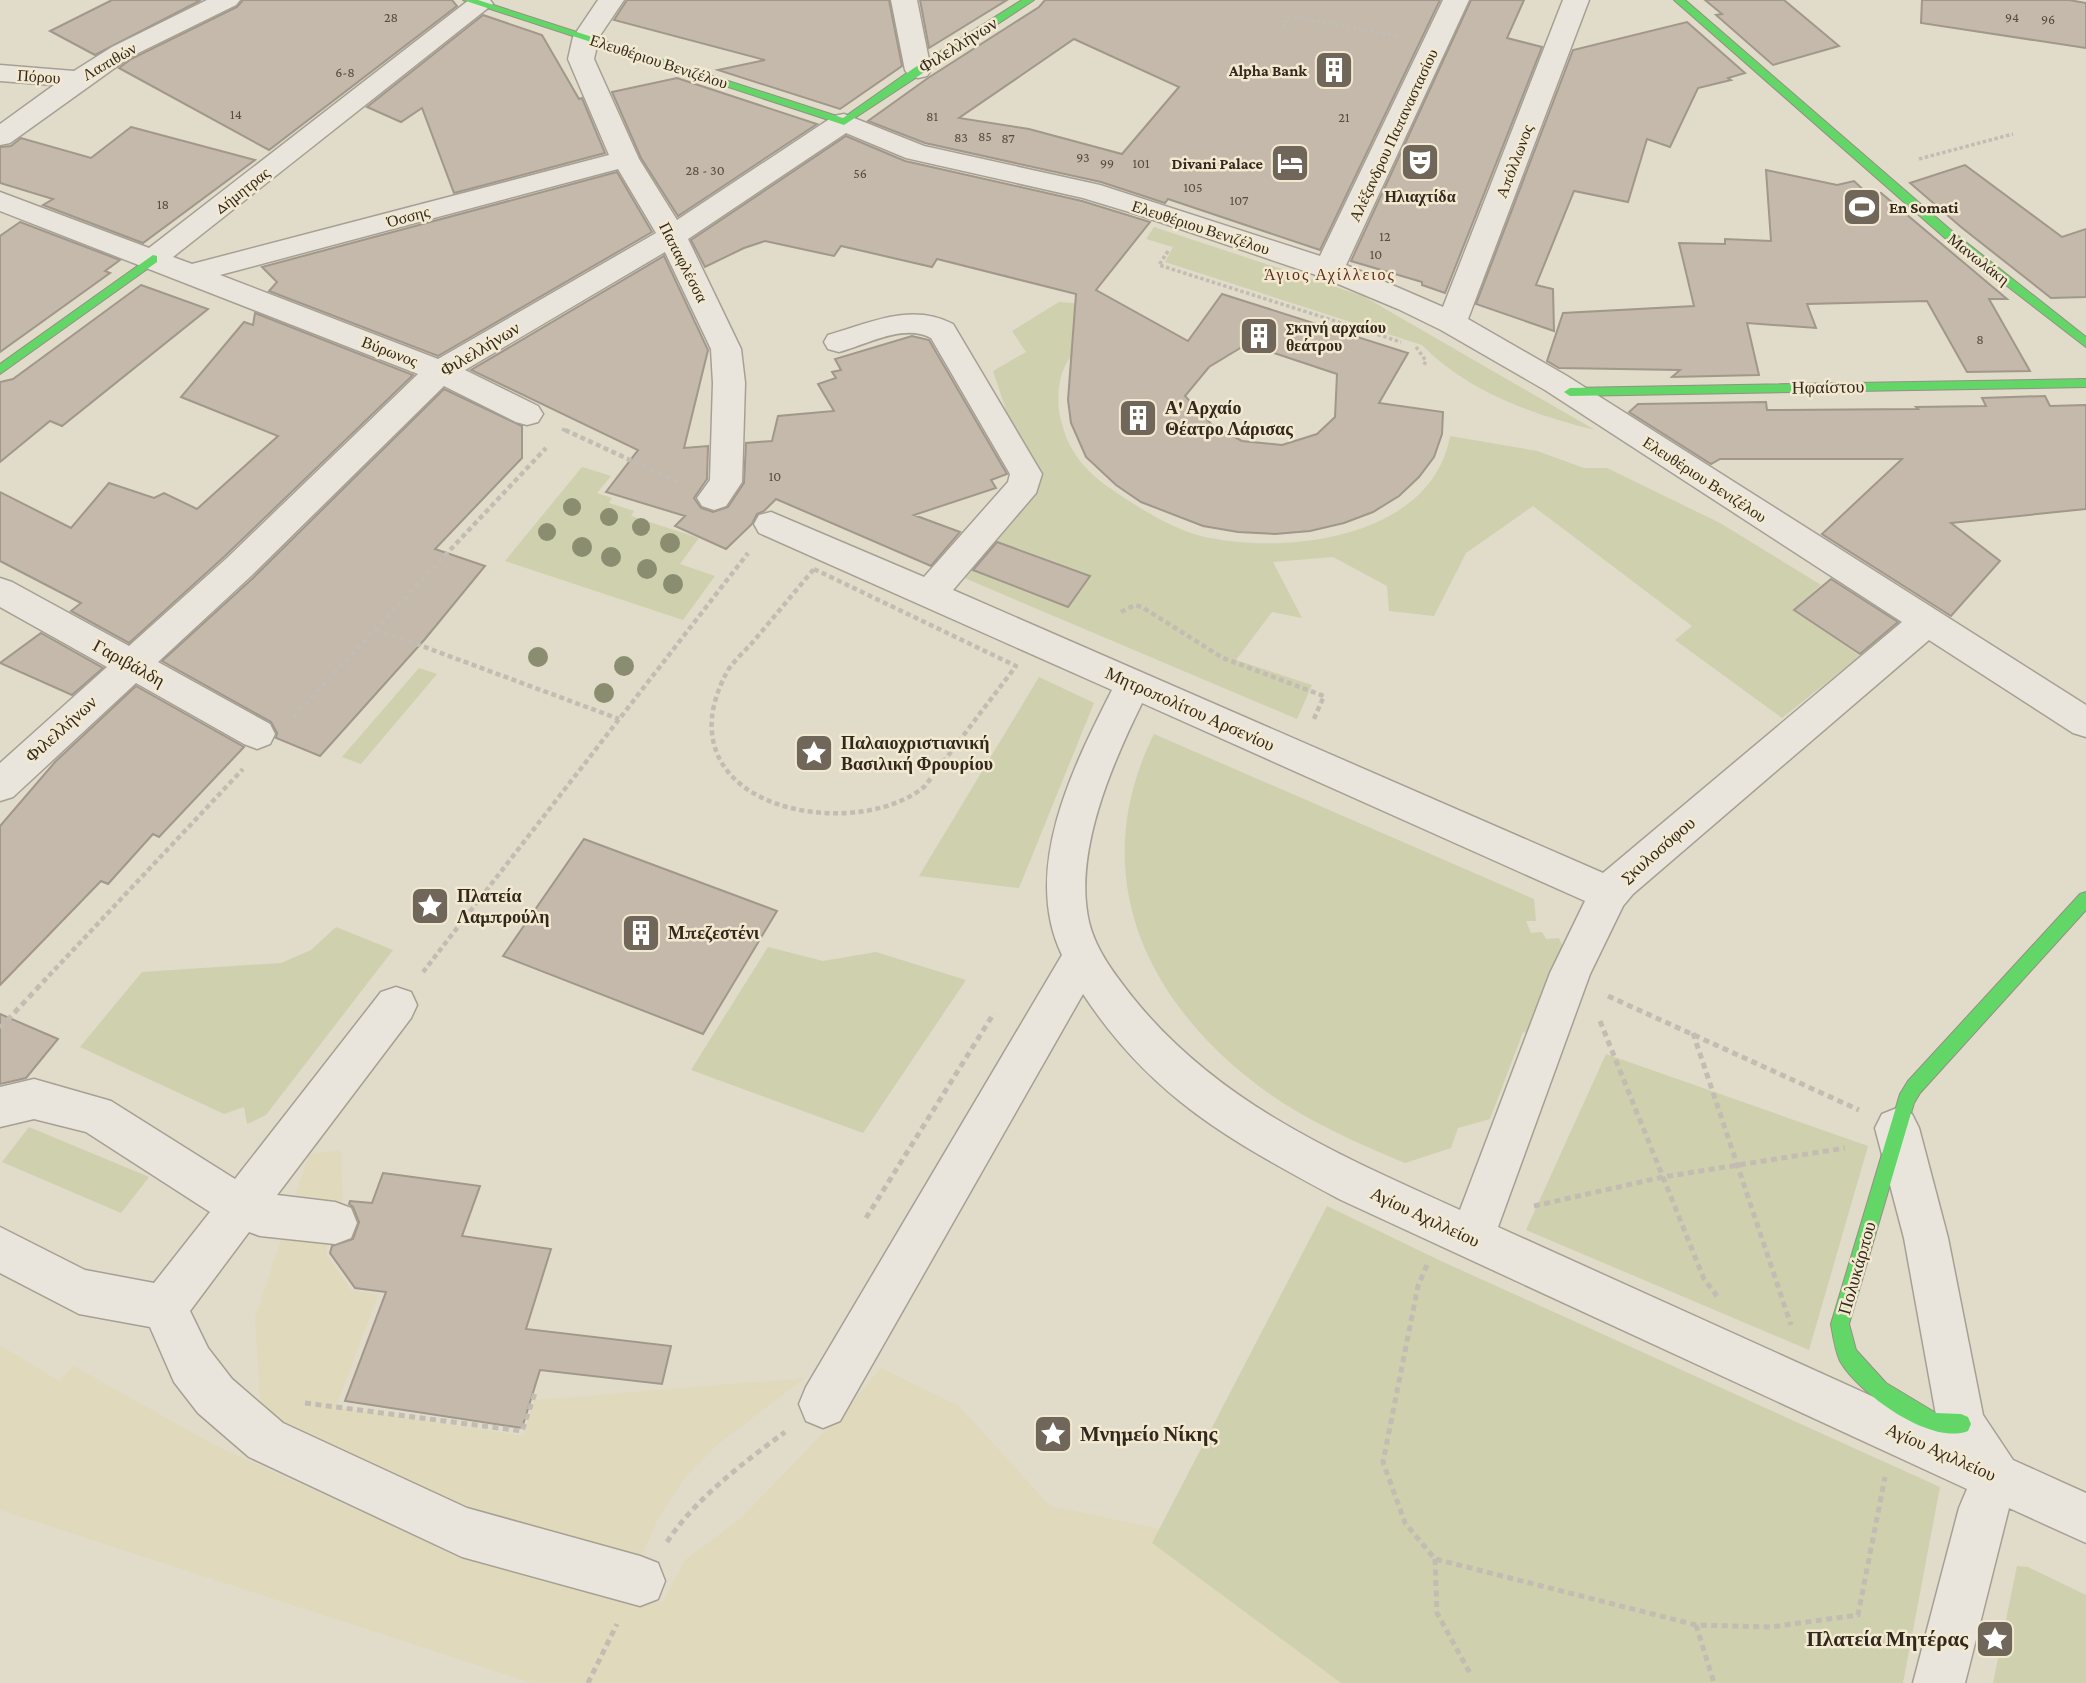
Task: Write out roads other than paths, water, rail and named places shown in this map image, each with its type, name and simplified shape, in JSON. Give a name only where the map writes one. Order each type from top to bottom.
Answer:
[{"type":"street","name":"Λαπιθών","points":[[0,136],[121,52],[227,0]]},
{"type":"street","points":[[586,37],[611,0]]},
{"type":"street","points":[[904,0],[918,70]]},
{"type":"street","name":"Φιλελλήνων","points":[[6,774],[132,665],[239,567],[440,371],[672,236],[918,70],[1028,0]]},
{"type":"street","name":"Αλέξανδρου Παπαναστασίου","points":[[1329,269],[1456,0]]},
{"type":"street","name":"Απόλλωνος","points":[[1452,323],[1576,0]]},
{"type":"street","name":"Μανωλάκη","points":[[1679,0],[1949,236],[2086,344]]},
{"type":"street","name":"Ελευθέριου Βενιζέλου","points":[[474,2],[844,122],[916,152],[1090,191],[1329,269],[1452,323],[1570,392],[2086,723]]},
{"type":"street","name":"Δήμητρας","points":[[0,370],[153,260],[474,2]]},
{"type":"street","name":"Παπαφλέσσα","points":[[586,37],[580,59],[625,159],[672,236],[721,335],[728,358],[726,482],[714,498]]},
{"type":"street","name":"Πόρου","points":[[0,73],[79,79]]},
{"type":"street","name":"Όσσης","points":[[191,274],[625,159]]},
{"type":"street","name":"Βύρωνος","points":[[0,201],[440,371],[527,414]]},
{"type":"street","points":[[839,342],[914,321],[937,327],[942,331],[1026,474],[1024,485],[930,594]]},
{"type":"street","name":"Ηφαίστου","points":[[1570,392],[2086,383]]},
{"type":"street","name":"Μητροπολίτου Αρσενίου","points":[[771,524],[1609,894]]},
{"type":"street","name":"Γαριβάλδη","points":[[0,592],[257,734]]},
{"type":"street","name":"Σκυλοσόφου","points":[[1469,1237],[1577,979],[1609,894],[1619,882],[1926,622]]},
{"type":"street","name":"Αγίου Αχιλλείου","points":[[1133,684],[1108,732],[1083,798],[1068,870],[1069,922],[1081,959],[1132,1026],[1217,1106],[1258,1133],[1357,1185],[2086,1518]]},
{"type":"street","name":"Πολυκάρπου","points":[[1961,1424],[1938,1425],[1890,1398],[1855,1367],[1840,1339],[1840,1324],[1906,1100],[1914,1087],[2086,899]]},
{"type":"street","points":[[823,1404],[1081,959]]},
{"type":"street","points":[[164,1307],[396,1005]]},
{"type":"street","points":[[0,1107],[34,1099],[96,1115],[241,1207],[260,1215],[335,1223]]},
{"type":"street","points":[[1897,1128],[1926,1238],[1961,1424],[1996,1478],[1984,1508],[1939,1683]]},
{"type":"street","points":[[0,1249],[79,1292],[164,1307]]},
{"type":"street","points":[[164,1307],[191,1365],[215,1396],[266,1440],[462,1532],[639,1581]]},
{"type":"place","name":"Alpha Bank","points":[[1334,70]]},
{"type":"place","name":"Ηλιαχτίδα","points":[[1420,162]]},
{"type":"place","name":"Divani Palace","points":[[1290,163]]},
{"type":"place","name":"En Somati","points":[[1862,207]]},
{"type":"place","name":"Σκηνή αρχαίου θεάτρου","points":[[1259,336]]},
{"type":"place","name":"Α' Αρχαίο Θέατρο Λάρισας","points":[[1138,418]]},
{"type":"place","name":"Παλαιοχριστιανική Βασιλική Φρουρίου","points":[[814,753]]},
{"type":"place","name":"Πλατεία Λαμπρούλη","points":[[430,906]]},
{"type":"place","name":"Μπεζεστένι","points":[[641,933]]},
{"type":"place","name":"Μνημείο Νίκης","points":[[1053,1434]]},
{"type":"place","name":"Πλατεία Μητέρας","points":[[1995,1639]]},
{"type":"district","name":"Άγιος Αχίλλειος","points":[[1330,274]]}]
